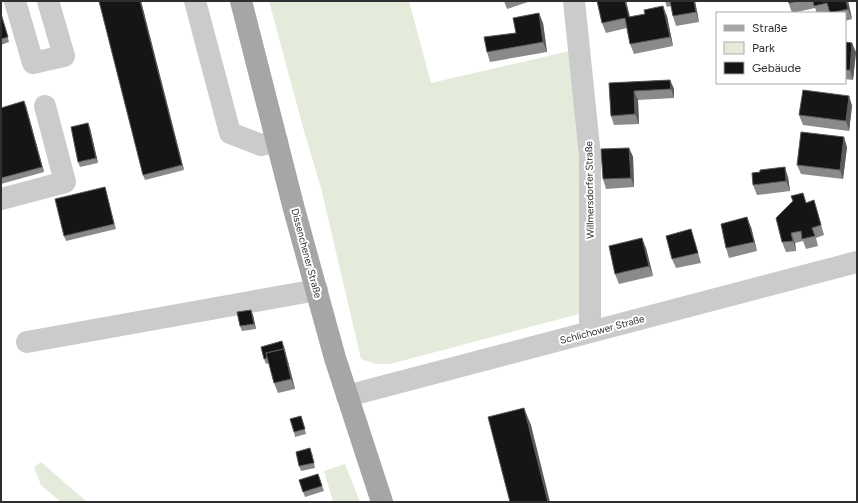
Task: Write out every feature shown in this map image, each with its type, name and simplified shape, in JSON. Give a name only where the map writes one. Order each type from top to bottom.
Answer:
[{"type":"main road","name":"Dissenchener Straße","points":[[242,1],[277,141],[317,290],[347,396],[382,502]]},
{"type":"street","points":[[15,1],[33,63],[64,56],[48,1]]},
{"type":"street","points":[[195,1],[230,133],[261,145],[277,141]]},
{"type":"street","name":"Willmersdorfer Straße","points":[[574,1],[590,156],[590,332]]},
{"type":"street","points":[[1,199],[65,182],[45,106]]},
{"type":"street","name":"Schlichower Straße","points":[[347,396],[857,262]]},
{"type":"street","points":[[27,342],[317,290]]},
{"type":"green space","points":[[269,1],[409,1],[431,83],[570,51],[581,155],[579,314],[390,364],[376,364],[361,359],[321,188]]},
{"type":"green space","points":[[41,462],[87,502],[61,502],[41,485],[34,467]]},
{"type":"green space","points":[[345,464],[360,502],[333,502],[324,471]]},
{"type":"building","points":[[99,1],[140,1],[182,165],[143,175]]},
{"type":"building","points":[[597,1],[625,1],[629,17],[645,14],[644,10],[663,6],[670,37],[630,44],[625,18],[602,23]]},
{"type":"building","points":[[670,1],[694,1],[696,12],[673,16]]},
{"type":"building","points":[[788,1],[799,1],[789,3]]},
{"type":"building","points":[[813,1],[846,1],[848,9],[830,12],[827,3],[814,6]]},
{"type":"building","points":[[539,13],[543,42],[487,52],[484,37],[516,33],[513,18]]},
{"type":"building","points":[[1,14],[8,37],[1,39]]},
{"type":"building","points":[[846,42],[852,43],[850,70],[846,70]]},
{"type":"building","points":[[670,80],[671,89],[634,91],[635,114],[611,116],[609,83]]},
{"type":"building","points":[[803,90],[849,96],[846,121],[799,115]]},
{"type":"building","points":[[24,101],[42,167],[1,178],[1,108]]},
{"type":"building","points":[[88,123],[96,158],[78,162],[71,127]]},
{"type":"building","points":[[801,132],[844,137],[840,170],[797,165]]},
{"type":"building","points":[[629,148],[631,178],[603,179],[601,149]]},
{"type":"building","points":[[785,167],[786,181],[753,185],[752,173],[760,172],[760,170]]},
{"type":"building","points":[[105,187],[114,224],[64,236],[55,199]]},
{"type":"building","points":[[803,193],[806,203],[814,200],[821,225],[812,228],[815,236],[802,239],[801,231],[791,233],[793,241],[782,242],[776,218],[793,201],[791,196]]},
{"type":"building","points":[[747,217],[754,242],[726,248],[721,224]]},
{"type":"building","points":[[691,229],[698,253],[672,259],[666,236]]},
{"type":"building","points":[[642,238],[649,266],[615,274],[609,246]]},
{"type":"building","points":[[251,310],[254,324],[240,326],[237,312]]},
{"type":"building","points":[[282,341],[284,349],[266,353],[267,358],[264,359],[261,347]]},
{"type":"building","points":[[284,349],[291,379],[274,383],[266,353]]},
{"type":"building","points":[[524,408],[548,502],[510,502],[488,417]]},
{"type":"building","points":[[301,416],[305,429],[294,432],[290,419]]},
{"type":"building","points":[[310,448],[314,463],[299,466],[296,452]]},
{"type":"building","points":[[318,474],[322,486],[303,492],[299,480]]}]
